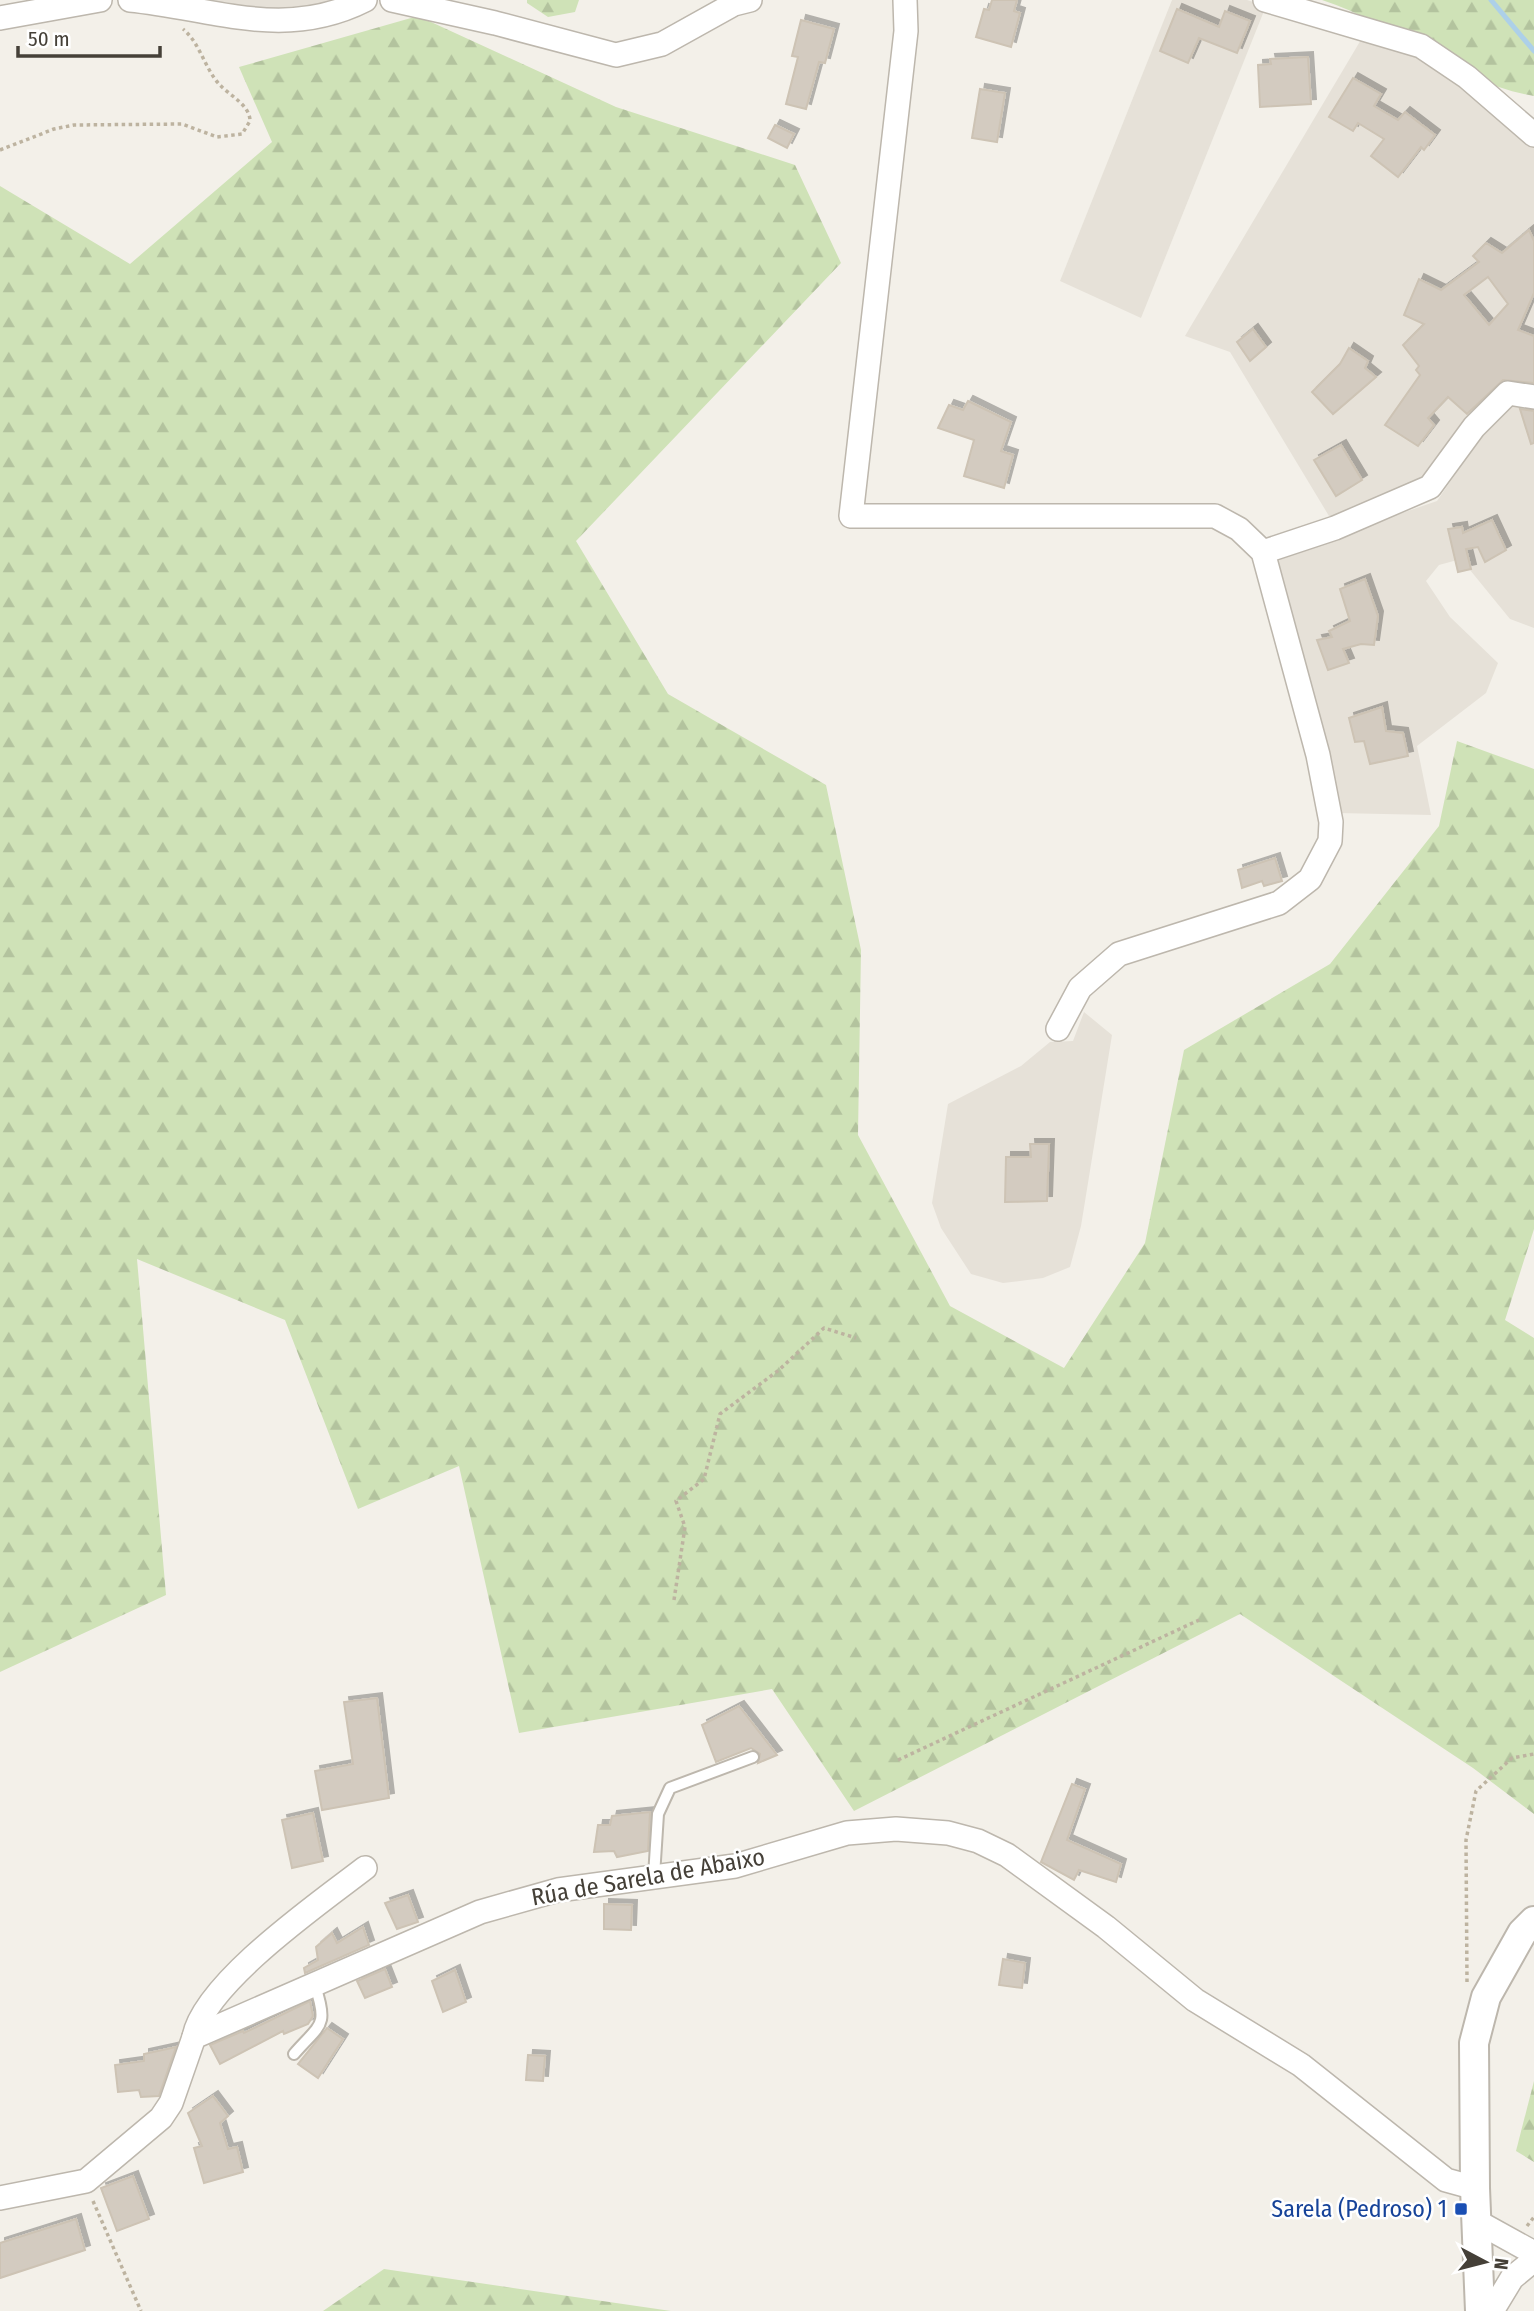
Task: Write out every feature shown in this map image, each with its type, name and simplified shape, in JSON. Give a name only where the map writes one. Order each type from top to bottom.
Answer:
[{"type":"street","points":[[0,18],[100,0]]},
{"type":"street","points":[[130,0],[269,22],[303,22],[365,0]]},
{"type":"street","points":[[392,0],[495,23],[616,55],[662,44],[734,4],[750,0]]},
{"type":"street","points":[[905,0],[906,32],[851,516],[1215,516],[1239,530],[1263,552],[1318,755],[1331,822],[1330,841],[1310,879],[1279,903],[1119,954],[1080,988],[1058,1029]]},
{"type":"street","points":[[1265,0],[1421,46],[1468,77],[1534,135]]},
{"type":"street","points":[[1263,552],[1335,528],[1430,487],[1475,428],[1508,393],[1534,397]]},
{"type":"street","name":"Rúa de Sarela de Abaixo","points":[[194,2037],[480,1912],[558,1890],[736,1866],[847,1833],[896,1829],[948,1833],[978,1841],[1007,1855],[1056,1889],[1195,2000],[1301,2065],[1446,2180],[1475,2188]]},
{"type":"street","points":[[0,2198],[86,2181],[161,2118],[171,2103],[197,2024],[208,2006],[237,1974],[288,1928],[365,1868]]},
{"type":"street","points":[[1480,2311],[1473,2064],[1478,2023],[1502,1965],[1522,1933],[1534,1921]]},
{"type":"street","points":[[1476,2221],[1534,2253]]},
{"type":"street","points":[[1492,2311],[1512,2278],[1534,2260]]},
{"type":"lane","points":[[653,1876],[658,1814],[670,1788],[753,1758]]},
{"type":"lane","points":[[294,2054],[323,2021],[324,2012],[315,1986]]},
{"type":"path","points":[[0,150],[42,132],[74,125],[182,124],[217,137],[242,134],[248,128],[250,114],[209,71],[191,36],[176,21],[174,5]]},
{"type":"path","points":[[674,1601],[685,1527],[676,1502],[704,1479],[720,1414],[747,1396],[824,1328],[856,1338]]},
{"type":"path","points":[[898,1760],[1199,1620]]},
{"type":"path","points":[[1478,2023],[1466,1981],[1466,1840],[1476,1791],[1512,1758],[1534,1754]]},
{"type":"path","points":[[86,2181],[141,2311]]},
{"type":"shaded area","points":[[200,0],[364,0],[312,19]]},
{"type":"shaded area","points":[[1172,0],[1247,0],[1266,6],[1141,318],[1060,281]]},
{"type":"shaded area","points":[[1365,33],[1420,53],[1534,144],[1534,393],[1500,389],[1424,482],[1332,521],[1230,352],[1185,336]]},
{"type":"shaded area","points":[[1517,399],[1534,402],[1534,628],[1510,619],[1461,559],[1439,565],[1426,581],[1450,617],[1498,663],[1486,693],[1417,746],[1431,815],[1337,813],[1274,569],[1283,554],[1437,501],[1480,438]]},
{"type":"shaded area","points":[[1084,1012],[1112,1035],[1081,1226],[1070,1267],[1043,1278],[1003,1283],[971,1274],[941,1228],[932,1203],[948,1104],[1021,1066],[1050,1042],[1073,1041]]},
{"type":"green space","points":[[527,0],[579,0],[575,12],[548,17],[527,3]]},
{"type":"green space","points":[[1322,0],[1534,0],[1534,96],[1479,79],[1376,23]]},
{"type":"green space","points":[[418,16],[616,107],[795,165],[841,263],[576,541],[668,694],[826,785],[861,950],[858,1135],[950,1306],[1064,1368],[1145,1243],[1184,1050],[1330,964],[1439,826],[1457,741],[1534,769],[1534,1229],[1505,1320],[1534,1338],[1534,1814],[1473,1768],[1240,1614],[854,1811],[772,1689],[519,1733],[459,1466],[358,1509],[285,1320],[137,1259],[166,1595],[0,1672],[0,186],[130,264],[272,142],[239,67]]},
{"type":"green space","points":[[1534,2081],[1534,2162],[1516,2151]]},
{"type":"green space","points":[[384,2269],[671,2311],[323,2311]]},
{"type":"building","points":[[992,0],[1017,0],[1014,11],[1020,13],[1011,47],[976,37],[984,9],[989,10]]},
{"type":"building","points":[[1177,9],[1219,27],[1225,11],[1250,21],[1237,53],[1199,38],[1188,63],[1160,51]]},
{"type":"building","points":[[801,20],[834,29],[825,63],[819,62],[806,109],[786,104],[798,57],[792,56]]},
{"type":"building","points":[[1308,57],[1311,104],[1260,107],[1258,65],[1271,64],[1270,59]]},
{"type":"building","points":[[1353,78],[1381,94],[1374,106],[1398,120],[1405,112],[1435,135],[1424,150],[1421,147],[1398,177],[1371,156],[1384,139],[1358,123],[1353,131],[1329,117]]},
{"type":"building","points":[[980,89],[1005,93],[997,142],[972,138]]},
{"type":"building","points":[[775,125],[794,134],[787,148],[768,138]]},
{"type":"building","points":[[1529,230],[1534,241],[1534,293],[1518,330],[1534,336],[1534,383],[1503,380],[1467,414],[1448,397],[1428,418],[1434,425],[1418,446],[1385,425],[1420,375],[1416,370],[1419,366],[1403,345],[1424,324],[1404,315],[1419,279],[1441,290],[1479,262],[1473,256],[1486,243],[1502,253]],"holes":[[[1488,277],[1508,304],[1489,325],[1464,295]]]},
{"type":"building","points":[[1253,329],[1266,347],[1250,361],[1237,342]]},
{"type":"building","points":[[1349,348],[1368,361],[1365,368],[1376,377],[1333,414],[1312,392],[1340,364]]},
{"type":"building","points":[[968,401],[1011,422],[1001,451],[1013,455],[1004,488],[964,476],[974,440],[938,428],[949,405],[963,410]]},
{"type":"building","points":[[1520,409],[1534,411],[1534,443],[1531,444]]},
{"type":"building","points":[[1341,445],[1362,480],[1336,496],[1314,460]]},
{"type":"building","points":[[1492,520],[1506,550],[1485,562],[1478,547],[1466,549],[1471,569],[1458,572],[1448,529],[1462,527],[1463,533]]},
{"type":"building","points":[[1365,579],[1378,616],[1374,645],[1361,644],[1343,649],[1349,663],[1328,670],[1317,640],[1332,637],[1329,631],[1350,621],[1340,589]]},
{"type":"building","points":[[1382,707],[1386,731],[1403,733],[1408,756],[1370,764],[1364,741],[1355,742],[1349,718]]},
{"type":"building","points":[[1275,858],[1282,881],[1264,886],[1262,881],[1242,888],[1238,870]]},
{"type":"building","points":[[1030,1144],[1049,1144],[1047,1201],[1005,1202],[1006,1157],[1031,1157]]},
{"type":"building","points":[[377,1698],[389,1798],[322,1810],[315,1771],[353,1764],[344,1702]]},
{"type":"building","points":[[739,1706],[777,1755],[758,1763],[760,1754],[751,1748],[716,1762],[702,1725]]},
{"type":"building","points":[[1072,1784],[1085,1789],[1067,1840],[1121,1864],[1116,1882],[1079,1870],[1074,1880],[1041,1862]]},
{"type":"building","points":[[650,1812],[648,1851],[617,1857],[614,1851],[594,1852],[598,1825],[610,1825],[612,1816]]},
{"type":"building","points":[[313,1813],[323,1861],[292,1868],[282,1820]]},
{"type":"building","points":[[408,1895],[418,1922],[397,1929],[385,1903]]},
{"type":"building","points":[[604,1904],[632,1905],[631,1930],[604,1929]]},
{"type":"building","points":[[363,1927],[369,1945],[305,1973],[304,1968],[318,1960],[316,1947],[332,1933],[337,1943]]},
{"type":"building","points":[[1003,1959],[1025,1963],[1022,1988],[999,1985]]},
{"type":"building","points":[[385,1969],[392,1987],[365,1998],[357,1981]]},
{"type":"building","points":[[455,1970],[466,2002],[443,2012],[432,1981]]},
{"type":"building","points":[[310,2001],[313,2016],[308,2024],[284,2034],[283,2031],[220,2064],[210,2045],[243,2031],[244,2033]]},
{"type":"building","points":[[327,2028],[343,2039],[318,2078],[298,2064]]},
{"type":"building","points":[[176,2047],[159,2096],[141,2097],[139,2090],[118,2092],[115,2065],[144,2061],[144,2054]]},
{"type":"building","points":[[528,2055],[545,2056],[543,2081],[526,2080]]},
{"type":"building","points":[[213,2096],[228,2116],[220,2123],[228,2149],[237,2147],[243,2172],[204,2183],[194,2148],[202,2146],[188,2113]]},
{"type":"building","points":[[133,2176],[149,2219],[117,2231],[101,2188]]},
{"type":"building","points":[[76,2219],[85,2250],[0,2278],[0,2243]]},
{"type":"waterway","points":[[1491,0],[1534,51]]},
{"type":"place","name":"Sarela (Pedroso) 1","points":[[1461,2209]]}]
